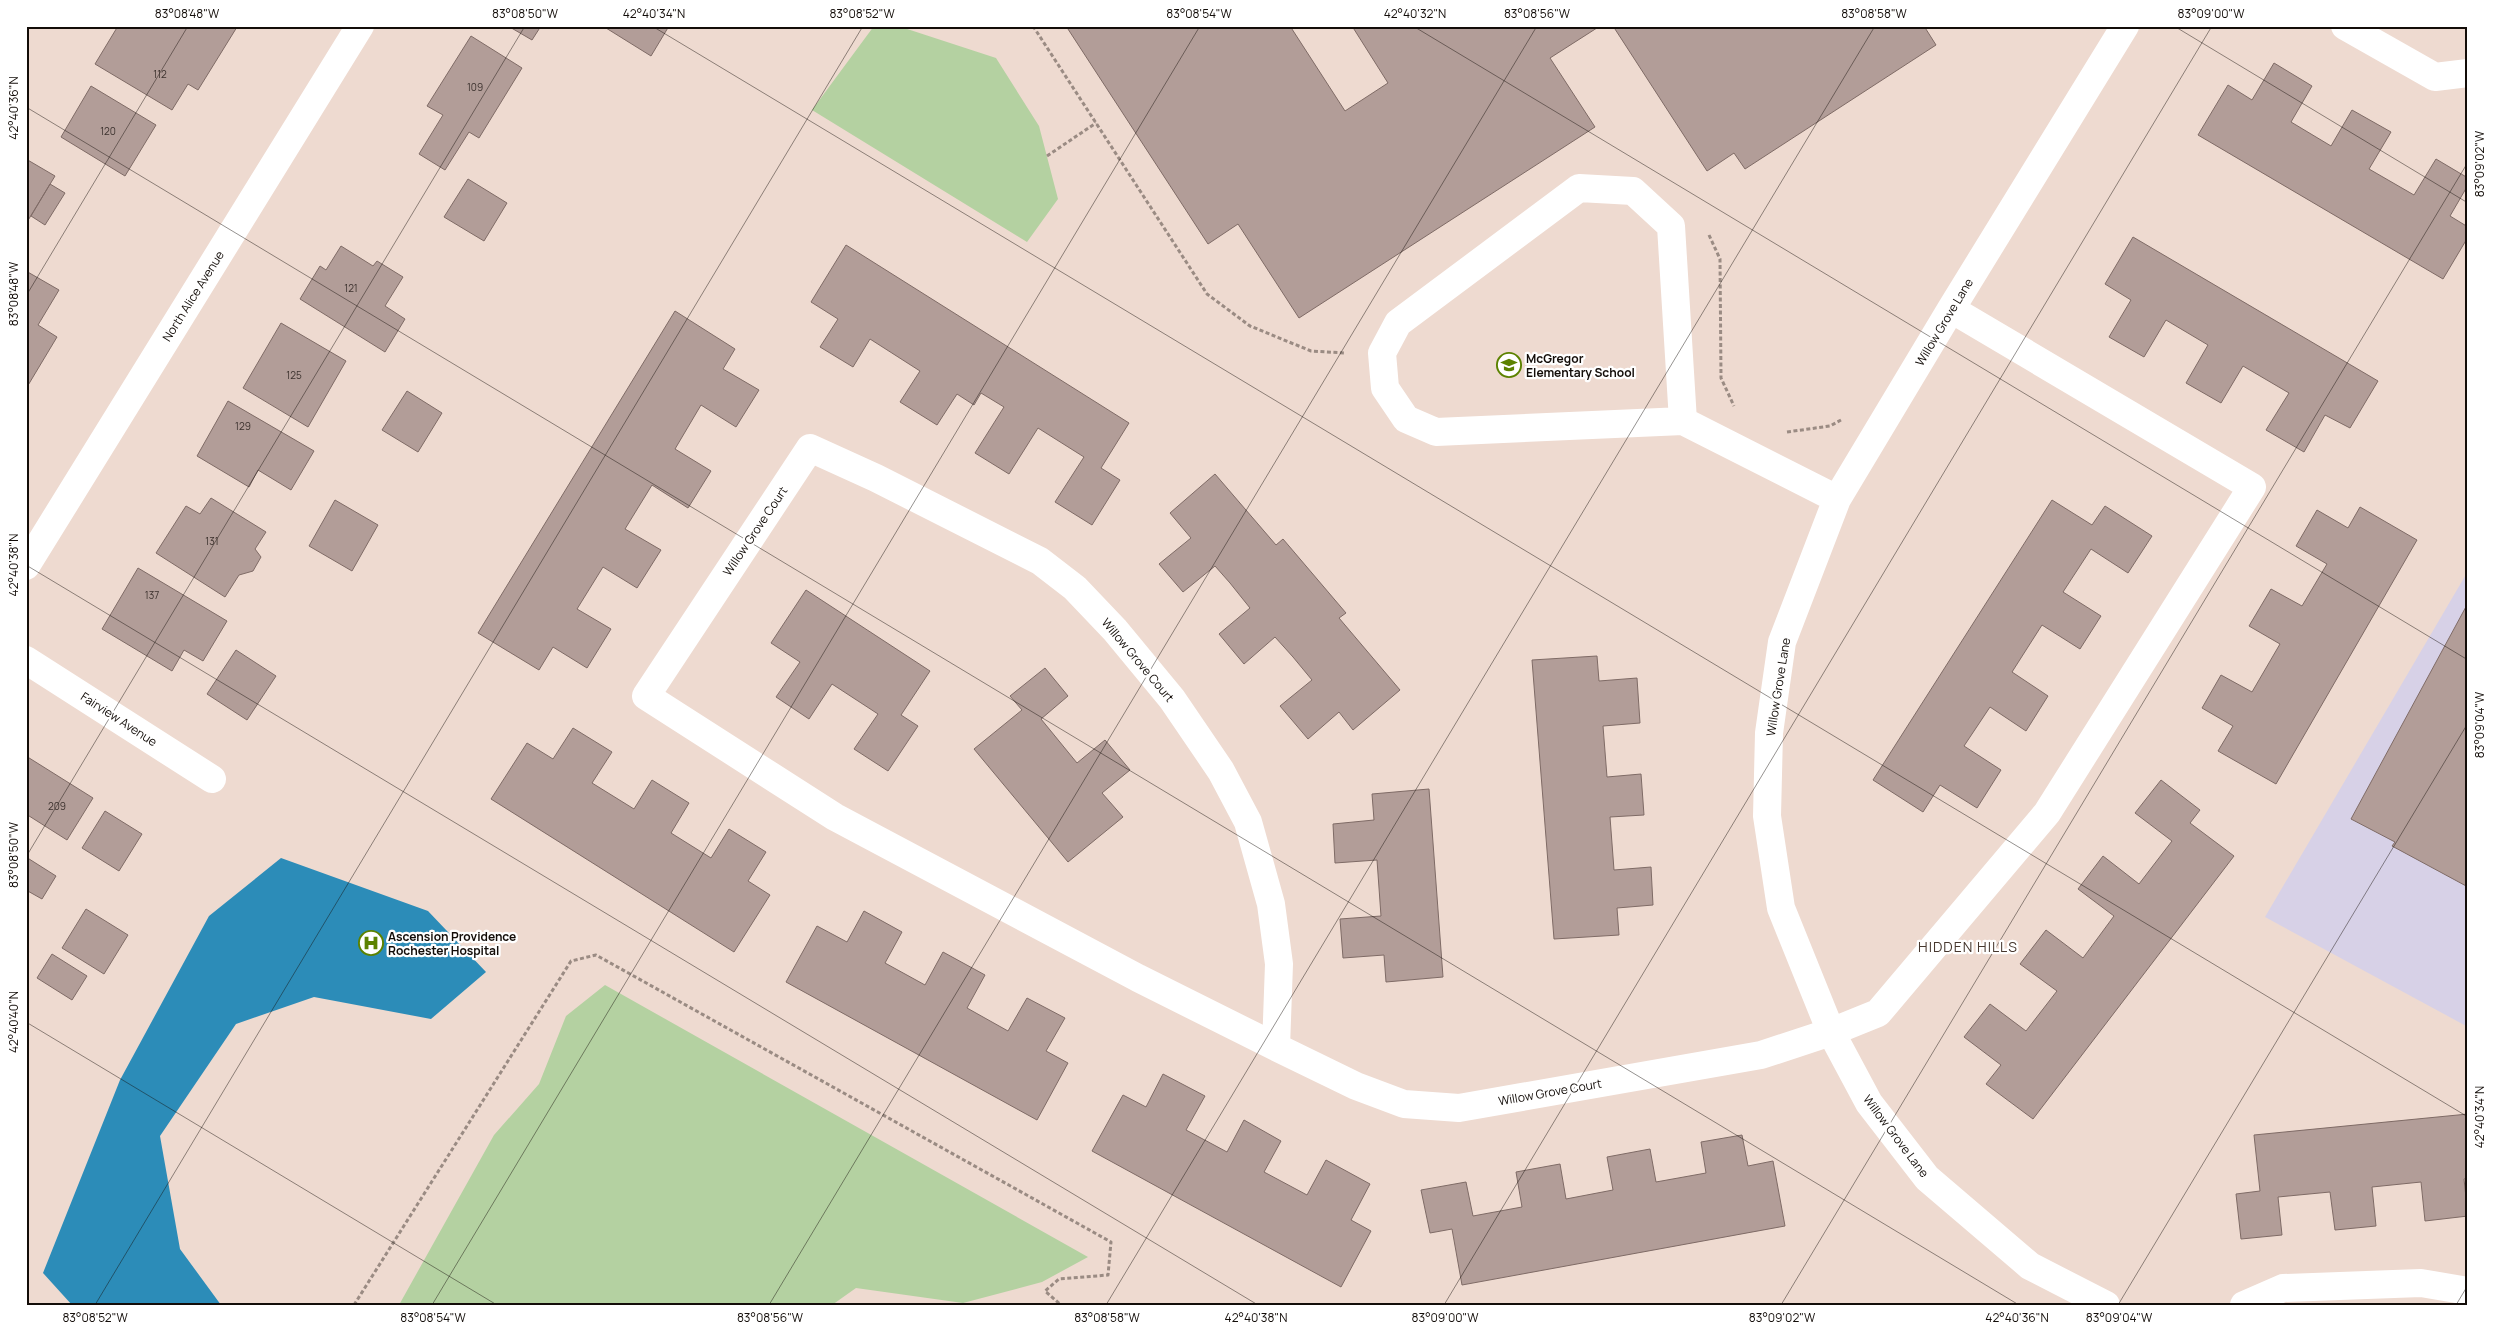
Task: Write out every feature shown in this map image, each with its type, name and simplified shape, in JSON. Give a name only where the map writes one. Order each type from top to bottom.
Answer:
[{"type":"street","name":"North Alice Avenue","points":[[26,566],[360,26]]},
{"type":"street","name":"Willow Grove Lane","points":[[2106,1305],[2030,1266],[1927,1178],[1869,1103],[1831,1032],[1781,908],[1767,816],[1769,733],[1782,642],[1837,499],[1951,309],[2126,26]]},
{"type":"street","points":[[2345,26],[2435,77],[2468,73]]},
{"type":"street","points":[[1683,421],[1671,226],[1633,191],[1579,188],[1398,323],[1382,353],[1385,388],[1406,419],[1436,432],[1683,421],[1837,499]]},
{"type":"street","name":"Willow Grove Court","points":[[1276,1047],[1279,964],[1271,904],[1248,822],[1221,772],[1172,699],[1115,630],[1075,588],[1040,561],[876,478],[810,448],[646,696],[852,826],[922,865],[1002,904],[1138,978],[1276,1047],[1356,1086],[1404,1104],[1459,1108],[1761,1056],[1831,1032],[1878,1013],[2047,813],[2252,487],[1951,309]]},
{"type":"street","name":"Fairview Avenue","points":[[26,660],[212,779]]},
{"type":"street","points":[[2244,1305],[2283,1288],[2421,1284],[2468,1291]]},
{"type":"path","points":[[1047,156],[1096,123]]},
{"type":"path","points":[[354,1305],[571,961],[596,955],[1111,1242],[1108,1275],[1059,1279],[1045,1291],[1061,1305]]},
{"type":"shaded area","points":[[2468,571],[2468,1027],[2265,917]]},
{"type":"green space","points":[[874,26],[898,26],[996,58],[1039,126],[1058,199],[1027,242],[812,110]]},
{"type":"green space","points":[[605,985],[1088,1257],[1042,1282],[963,1303],[856,1288],[832,1305],[399,1305],[494,1135],[539,1084],[566,1016]]},
{"type":"water","points":[[281,858],[428,911],[486,972],[431,1019],[314,997],[236,1024],[160,1136],[180,1249],[221,1305],[72,1305],[43,1273],[120,1080],[209,916]]},
{"type":"building","points":[[118,26],[237,27],[198,90],[188,84],[172,110],[95,64]]},
{"type":"building","points":[[508,26],[541,26],[532,40]]},
{"type":"building","points":[[607,26],[669,26],[651,56],[606,28]]},
{"type":"building","points":[[1066,26],[1290,26],[1345,111],[1388,83],[1352,26],[1600,26],[1550,58],[1595,127],[1299,318],[1238,224],[1208,244]]},
{"type":"building","points":[[1613,26],[1924,26],[1936,45],[1745,169],[1734,153],[1707,171]]},
{"type":"building","points":[[471,36],[522,68],[479,138],[469,132],[445,170],[419,154],[443,115],[427,106]]},
{"type":"building","points":[[2274,63],[2312,86],[2291,122],[2331,146],[2352,110],[2391,132],[2369,169],[2414,195],[2436,159],[2468,178],[2468,185],[2450,216],[2468,227],[2468,237],[2443,279],[2198,135],[2228,85],[2252,100]]},
{"type":"building","points":[[91,86],[156,125],[125,176],[61,137]]},
{"type":"building","points":[[26,159],[55,176],[27,222],[26,221]]},
{"type":"building","points":[[468,179],[507,203],[484,241],[444,217]]},
{"type":"building","points":[[50,184],[65,193],[45,225],[31,216]]},
{"type":"building","points":[[2133,237],[2378,381],[2350,428],[2325,415],[2304,452],[2266,430],[2289,393],[2243,366],[2221,403],[2186,383],[2208,345],[2166,320],[2144,357],[2109,337],[2131,300],[2105,284]]},
{"type":"building","points":[[846,245],[1129,423],[1101,468],[1120,480],[1092,525],[1055,502],[1084,457],[1038,428],[1009,474],[975,453],[1004,407],[981,393],[974,405],[957,394],[937,425],[900,402],[920,371],[870,339],[853,367],[820,347],[838,319],[811,302]]},
{"type":"building","points":[[341,246],[373,266],[377,261],[403,277],[385,306],[405,319],[385,352],[300,299],[320,266],[326,270]]},
{"type":"building","points":[[26,271],[59,290],[38,325],[57,337],[27,387]]},
{"type":"building","points":[[675,311],[735,349],[723,369],[759,390],[736,427],[701,405],[675,449],[711,471],[688,508],[652,485],[625,529],[661,550],[637,588],[603,567],[577,609],[611,629],[587,668],[553,647],[539,670],[478,633]]},
{"type":"building","points":[[281,323],[346,361],[308,427],[243,388]]},
{"type":"building","points":[[407,391],[442,413],[418,452],[382,430]]},
{"type":"building","points":[[228,401],[314,451],[291,490],[258,470],[249,487],[197,456]]},
{"type":"building","points":[[1215,474],[1276,545],[1283,539],[1346,613],[1339,618],[1400,690],[1353,730],[1339,712],[1308,739],[1280,706],[1312,680],[1293,657],[1275,637],[1244,664],[1219,634],[1250,608],[1230,583],[1215,566],[1183,592],[1159,564],[1191,538],[1170,513]]},
{"type":"building","points":[[211,498],[266,532],[255,549],[261,557],[253,571],[239,575],[225,597],[156,553],[186,506],[200,514]]},
{"type":"building","points":[[335,500],[378,525],[352,571],[309,546]]},
{"type":"building","points":[[2052,500],[2092,525],[2105,506],[2152,536],[2128,573],[2091,549],[2063,592],[2101,616],[2080,649],[2042,625],[2012,672],[2048,696],[2026,731],[1990,707],[1964,746],[2001,770],[1977,808],[1940,785],[1923,812],[1873,780]]},
{"type":"building","points":[[2360,507],[2417,540],[2276,784],[2218,751],[2233,726],[2202,708],[2221,675],[2252,692],[2280,644],[2249,626],[2271,589],[2302,606],[2327,564],[2296,546],[2317,510],[2348,528]]},
{"type":"building","points":[[138,568],[227,621],[203,661],[184,650],[172,671],[102,629]]},
{"type":"building","points":[[806,590],[930,671],[901,715],[918,726],[888,771],[854,749],[878,714],[832,684],[809,719],[776,697],[800,662],[771,643]]},
{"type":"building","points":[[2468,603],[2468,887],[2392,846],[2395,842],[2351,819]]},
{"type":"building","points":[[236,650],[276,676],[247,720],[207,694]]},
{"type":"building","points":[[1597,656],[1599,681],[1637,678],[1640,723],[1603,726],[1607,777],[1641,774],[1644,815],[1610,817],[1614,870],[1651,867],[1653,905],[1617,908],[1619,935],[1554,939],[1532,660]]},
{"type":"building","points":[[1045,668],[1068,696],[1041,719],[1077,763],[1105,740],[1130,770],[1102,793],[1123,817],[1068,862],[974,749],[1022,710],[1010,696]]},
{"type":"building","points":[[573,728],[612,752],[592,783],[634,809],[652,780],[689,803],[671,833],[711,858],[729,829],[766,852],[748,881],[770,895],[734,952],[491,799],[527,743],[553,759]]},
{"type":"building","points":[[26,756],[93,798],[67,840],[26,814]]},
{"type":"building","points":[[2161,780],[2200,810],[2190,823],[2234,856],[2033,1119],[1986,1084],[2001,1065],[1964,1037],[1990,1004],[2026,1031],[2057,991],[2020,964],[2046,930],[2083,958],[2114,916],[2078,889],[2103,856],[2139,884],[2172,841],[2135,813]]},
{"type":"building","points":[[1429,789],[1443,977],[1386,982],[1384,955],[1343,958],[1340,919],[1381,916],[1377,860],[1335,863],[1333,824],[1374,820],[1372,794]]},
{"type":"building","points":[[105,811],[142,834],[119,871],[82,848]]},
{"type":"building","points":[[26,857],[56,876],[42,899],[26,890]]},
{"type":"building","points":[[86,909],[128,935],[104,974],[62,948]]},
{"type":"building","points":[[864,911],[902,932],[885,963],[925,985],[943,952],[985,975],[967,1008],[1008,1031],[1027,998],[1065,1018],[1046,1051],[1068,1063],[1037,1120],[786,982],[817,926],[847,942]]},
{"type":"building","points":[[52,954],[87,976],[72,1000],[37,978]]},
{"type":"building","points":[[1163,1074],[1205,1096],[1186,1130],[1227,1152],[1244,1120],[1281,1141],[1264,1172],[1307,1195],[1326,1160],[1370,1184],[1351,1220],[1371,1231],[1341,1287],[1092,1151],[1123,1095],[1146,1107]]},
{"type":"building","points":[[2468,1114],[2468,1178],[2464,1179],[2468,1216],[2425,1221],[2421,1182],[2372,1187],[2376,1226],[2335,1230],[2330,1192],[2278,1197],[2282,1235],[2241,1239],[2236,1194],[2260,1191],[2254,1135]]},
{"type":"building","points":[[1742,1135],[1748,1166],[1773,1161],[1785,1226],[1462,1285],[1452,1229],[1430,1233],[1421,1190],[1466,1182],[1473,1216],[1522,1207],[1516,1172],[1560,1164],[1566,1199],[1613,1190],[1607,1157],[1650,1149],[1656,1182],[1706,1173],[1701,1142]]},
{"type":"place","name":"McGregor Elementary School","points":[[1509,365]]},
{"type":"place","name":"Ascension Providence Rochester Hospital","points":[[371,943]]},
{"type":"district","name":"HIDDEN HILLS","points":[[1968,946]]}]
